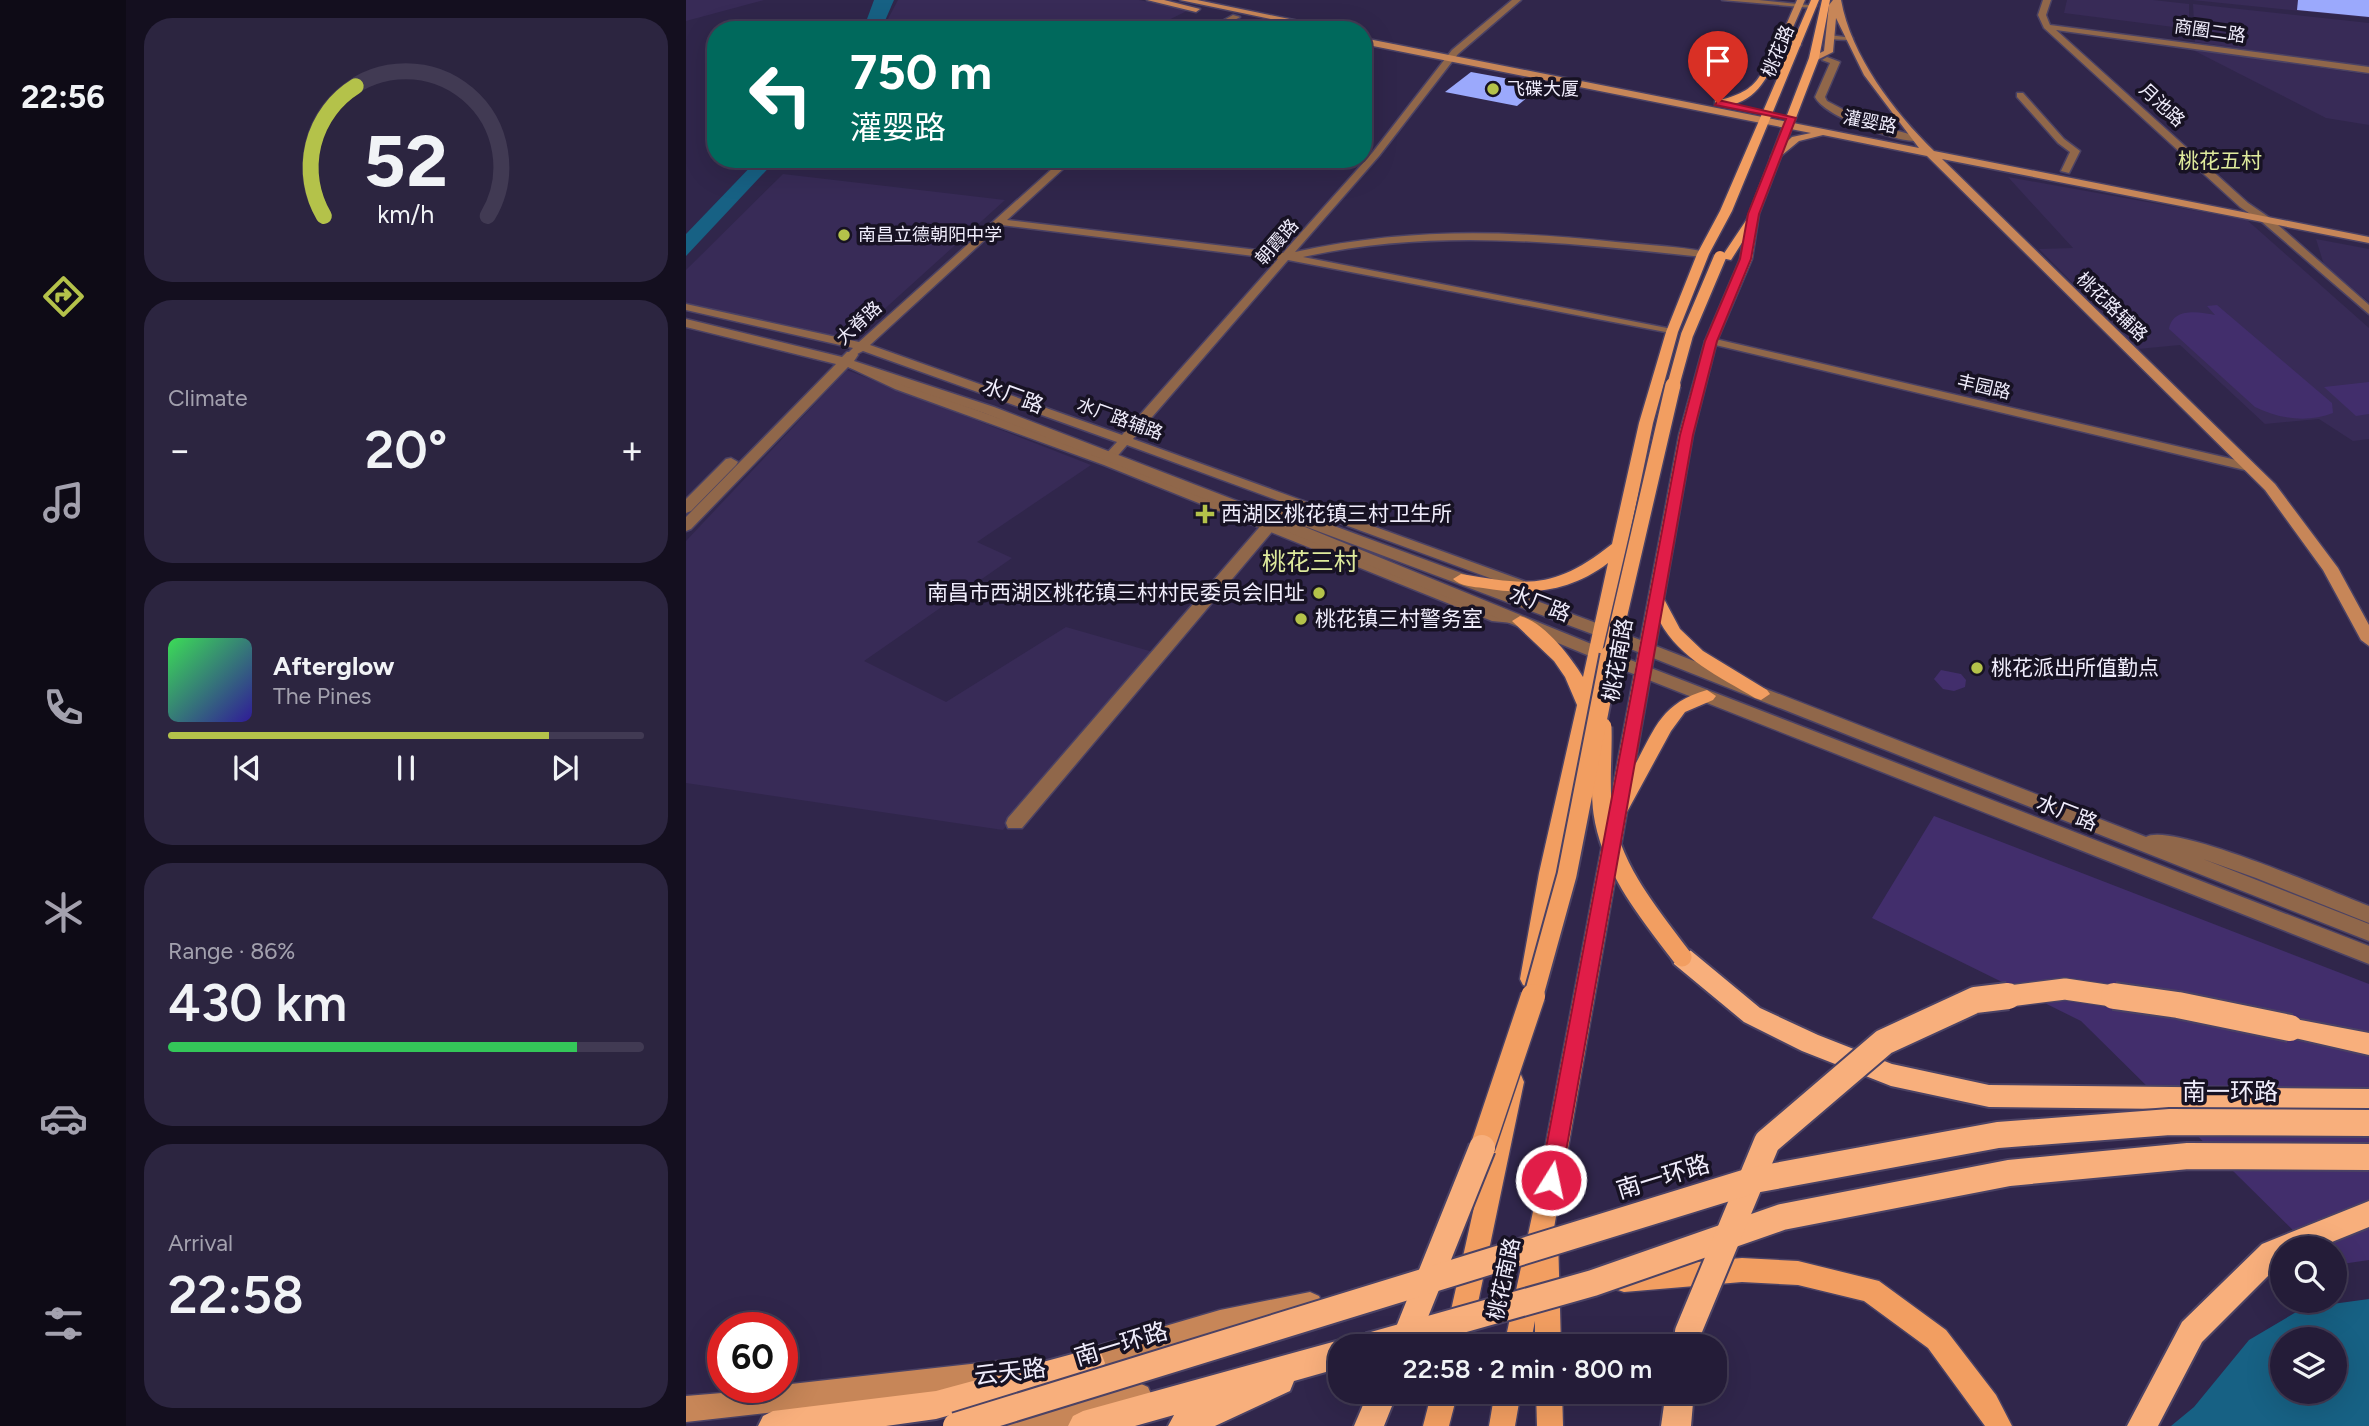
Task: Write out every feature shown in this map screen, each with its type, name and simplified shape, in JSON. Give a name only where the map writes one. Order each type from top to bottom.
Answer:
[{"type":"highway","points":[[1682,957],[1752,1015],[1810,1043],[1891,1075],[1989,1096],[2369,1100]]},
{"type":"highway","points":[[1688,1334],[1767,1142],[1884,1042],[1975,1000],[2065,989],[2178,1005],[2369,1044]]},
{"type":"highway","name":"南一环路","points":[[957,1426],[1754,1180],[1998,1135],[2170,1122],[2369,1123]]},
{"type":"highway","points":[[1407,1334],[1482,1148]]},
{"type":"highway","points":[[1412,1334],[1593,1283],[1783,1217],[2009,1173],[2188,1156],[2369,1157]]},
{"type":"highway","points":[[2313,1236],[2369,1214]]},
{"type":"highway","points":[[2142,1426],[2192,1332],[2270,1254]]},
{"type":"highway","points":[[1083,1426],[1328,1355]]},
{"type":"highway","points":[[1183,1426],[1328,1357]]},
{"type":"highway","points":[[773,1426],[936,1405],[1091,1363]]},
{"type":"highway","points":[[1369,1426],[1378,1404]]},
{"type":"highway","points":[[1676,1426],[1679,1404]]},
{"type":"main road","points":[[1151,0],[1257,21]]},
{"type":"main road","points":[[1184,0],[1292,21]]},
{"type":"main road","points":[[1821,59],[1828,52],[1827,1]]},
{"type":"main road","name":"桃花路辅路","points":[[1827,1],[1883,99],[1922,144],[2270,487],[2330,568],[2369,640]]},
{"type":"main road","name":"桃花路","points":[[1767,116],[1797,45],[1827,1]]},
{"type":"main road","name":"桃花南路","points":[[1519,1334],[1546,1207],[1686,435],[1711,341],[1746,259],[1754,214],[1790,121],[1821,59],[1827,1]]},
{"type":"main road","points":[[1718,103],[1737,102],[1755,93],[1800,3]]},
{"type":"main road","points":[[1787,32],[1797,45]]},
{"type":"main road","name":"灌婴路","points":[[1372,36],[1452,55],[1790,121],[2369,229]]},
{"type":"main road","name":"灌婴路","points":[[1372,42],[1718,103],[1767,116]]},
{"type":"main road","name":"桃花南路","points":[[1458,1334],[1509,1102],[1549,873],[1646,424],[1672,332],[1717,256],[1726,211],[1767,116]]},
{"type":"main road","name":"灌婴路","points":[[1790,121],[1839,134],[1922,144],[2369,240]]},
{"type":"main road","points":[[1775,158],[1806,135],[1839,134]]},
{"type":"main road","points":[[1482,1148],[1529,1012],[1567,875],[1595,723],[1661,428],[1687,335],[1717,256],[1754,214]]},
{"type":"main road","points":[[1682,957],[1642,904],[1615,855],[1603,813],[1602,726],[1669,430],[1717,256]]},
{"type":"main road","points":[[1461,579],[1511,589],[1535,589],[1563,583],[1594,568],[1620,547]]},
{"type":"main road","points":[[1656,598],[1674,632],[1697,655],[1761,694]]},
{"type":"main road","points":[[1520,621],[1552,647],[1576,674],[1586,704]]},
{"type":"main road","points":[[1615,821],[1664,727],[1679,708],[1707,696]]},
{"type":"main road","points":[[1546,1207],[1548,1334]]},
{"type":"main road","name":"云天路","points":[[686,1409],[1091,1363],[1220,1323],[1534,1262]]},
{"type":"main road","points":[[1593,1283],[1742,1270],[1798,1273],[1870,1290],[1937,1339],[1987,1404],[1999,1426]]},
{"type":"main road","points":[[1461,1334],[1523,1313]]},
{"type":"main road","points":[[1017,1426],[1328,1354]]},
{"type":"main road","points":[[1437,1426],[1442,1404]]},
{"type":"main road","points":[[1502,1426],[1506,1404]]},
{"type":"main road","points":[[1549,1404],[1550,1426]]},
{"type":"street","name":"朝霞路","points":[[1372,159],[1452,55],[1517,0]]},
{"type":"street","points":[[1726,0],[1800,3],[1827,1]]},
{"type":"street","points":[[2047,0],[2042,15],[2047,26]]},
{"type":"street","points":[[1228,21],[1236,17]]},
{"type":"street","name":"商圈二路","points":[[2047,26],[2369,70]]},
{"type":"street","name":"月池路","points":[[2047,26],[2244,205],[2266,220],[2369,311]]},
{"type":"street","points":[[1829,37],[1849,38]]},
{"type":"street","points":[[1821,59],[1835,62],[1820,97],[1823,103],[1865,125],[1922,144]]},
{"type":"street","points":[[2020,95],[2061,141],[2075,150],[2066,171]]},
{"type":"street","points":[[1372,154],[1376,154]]},
{"type":"street","name":"大脊路","points":[[686,508],[847,354],[1059,168]]},
{"type":"street","name":"朝霞路","points":[[1118,448],[1364,168]]},
{"type":"street","points":[[999,222],[1287,257],[1672,332]]},
{"type":"street","points":[[1287,257],[1371,239],[1444,234],[1586,241],[1717,256]]},
{"type":"street","name":"水厂路辅路","points":[[686,307],[847,354],[1535,589]]},
{"type":"street","name":"水厂路","points":[[686,315],[847,354],[989,410],[1118,448],[1275,519],[1597,653],[2369,955]]},
{"type":"street","name":"水厂路","points":[[686,323],[847,354]]},
{"type":"street","name":"丰园路","points":[[1711,341],[2249,467]]},
{"type":"street","name":"大脊路","points":[[686,526],[847,354]]},
{"type":"street","name":"水厂路辅路","points":[[847,354],[879,379],[982,413],[1275,519]]},
{"type":"street","points":[[1015,823],[1275,519]]},
{"type":"street","name":"水厂路","points":[[1275,519],[1461,579],[1646,648],[2369,933]]},
{"type":"street","points":[[2122,836],[2181,845],[2249,868],[2369,915]]},
{"type":"shaded area","points":[[686,0],[764,0],[686,21]]},
{"type":"shaded area","points":[[898,0],[1139,0],[1189,10],[1166,21],[887,21]]},
{"type":"shaded area","points":[[2067,0],[2153,0],[2189,4],[2189,29],[2064,13]]},
{"type":"shaded area","points":[[2192,0],[2369,0],[2369,18]]},
{"type":"shaded area","points":[[2193,4],[2369,23],[2369,67],[2195,42]]},
{"type":"shaded area","points":[[2189,48],[2369,75],[2369,125],[2326,118]]},
{"type":"shaded area","name":"南昌立德朝阳中学","points":[[783,174],[1005,200],[848,342],[686,304],[686,270]]},
{"type":"shaded area","points":[[2008,177],[2247,220],[2369,328],[2369,439],[2353,441],[2319,419],[2265,424],[2180,345],[2138,349],[2039,249],[2073,248]]},
{"type":"shaded area","points":[[2316,239],[2369,249],[2369,302],[2324,265]]},
{"type":"shaded area","points":[[2217,305],[2332,403],[2333,413],[2304,419],[2274,414],[2255,407],[2169,329],[2171,322],[2181,314],[2194,312],[2215,315],[2207,306]]},
{"type":"shaded area","points":[[847,370],[1091,465],[977,542],[1012,558],[864,661],[946,702],[1066,627],[1153,652],[1003,830],[686,783],[686,541]]},
{"type":"shaded area","points":[[2369,382],[2369,414],[2356,416],[2324,387]]},
{"type":"shaded area","points":[[1941,670],[1961,674],[1966,680],[1965,687],[1954,691],[1943,689],[1934,679]]},
{"type":"shaded area","points":[[1934,816],[2369,984],[2369,1260],[2347,1263],[2347,1236],[2299,1236],[2081,1021],[1872,918]]},
{"type":"water","points":[[874,0],[894,0],[885,21],[866,21]]},
{"type":"water","points":[[749,168],[769,168],[686,256],[686,234]]},
{"type":"water","points":[[2369,1299],[2369,1426],[2171,1426],[2194,1407],[2249,1340],[2270,1328],[2270,1404],[2347,1404],[2347,1327],[2271,1327],[2295,1313],[2347,1313],[2347,1302]]},
{"type":"building","points":[[2298,0],[2369,0],[2369,17],[2297,10]]},
{"type":"building","name":"飞碟大厦","points":[[1471,72],[1542,85],[1517,106],[1445,92]]},
{"type":"place","name":"飞碟大厦","points":[[1493,89]]},
{"type":"place","name":"南昌立德朝阳中学","points":[[844,235]]},
{"type":"place","name":"西湖区桃花镇三村卫生所","points":[[1205,514]]},
{"type":"place","name":"南昌市西湖区桃花镇三村村民委员会旧址","points":[[1319,593]]},
{"type":"place","name":"桃花镇三村警务室","points":[[1301,619]]},
{"type":"place","name":"桃花派出所值勤点","points":[[1977,668]]},
{"type":"district","name":"桃花五村","points":[[2220,161]]},
{"type":"district","name":"桃花三村","points":[[1310,562]]},
{"type":"route","points":[[1551,1180],[1686,435],[1711,341],[1746,259],[1754,214],[1791,118],[1718,103]]}]
